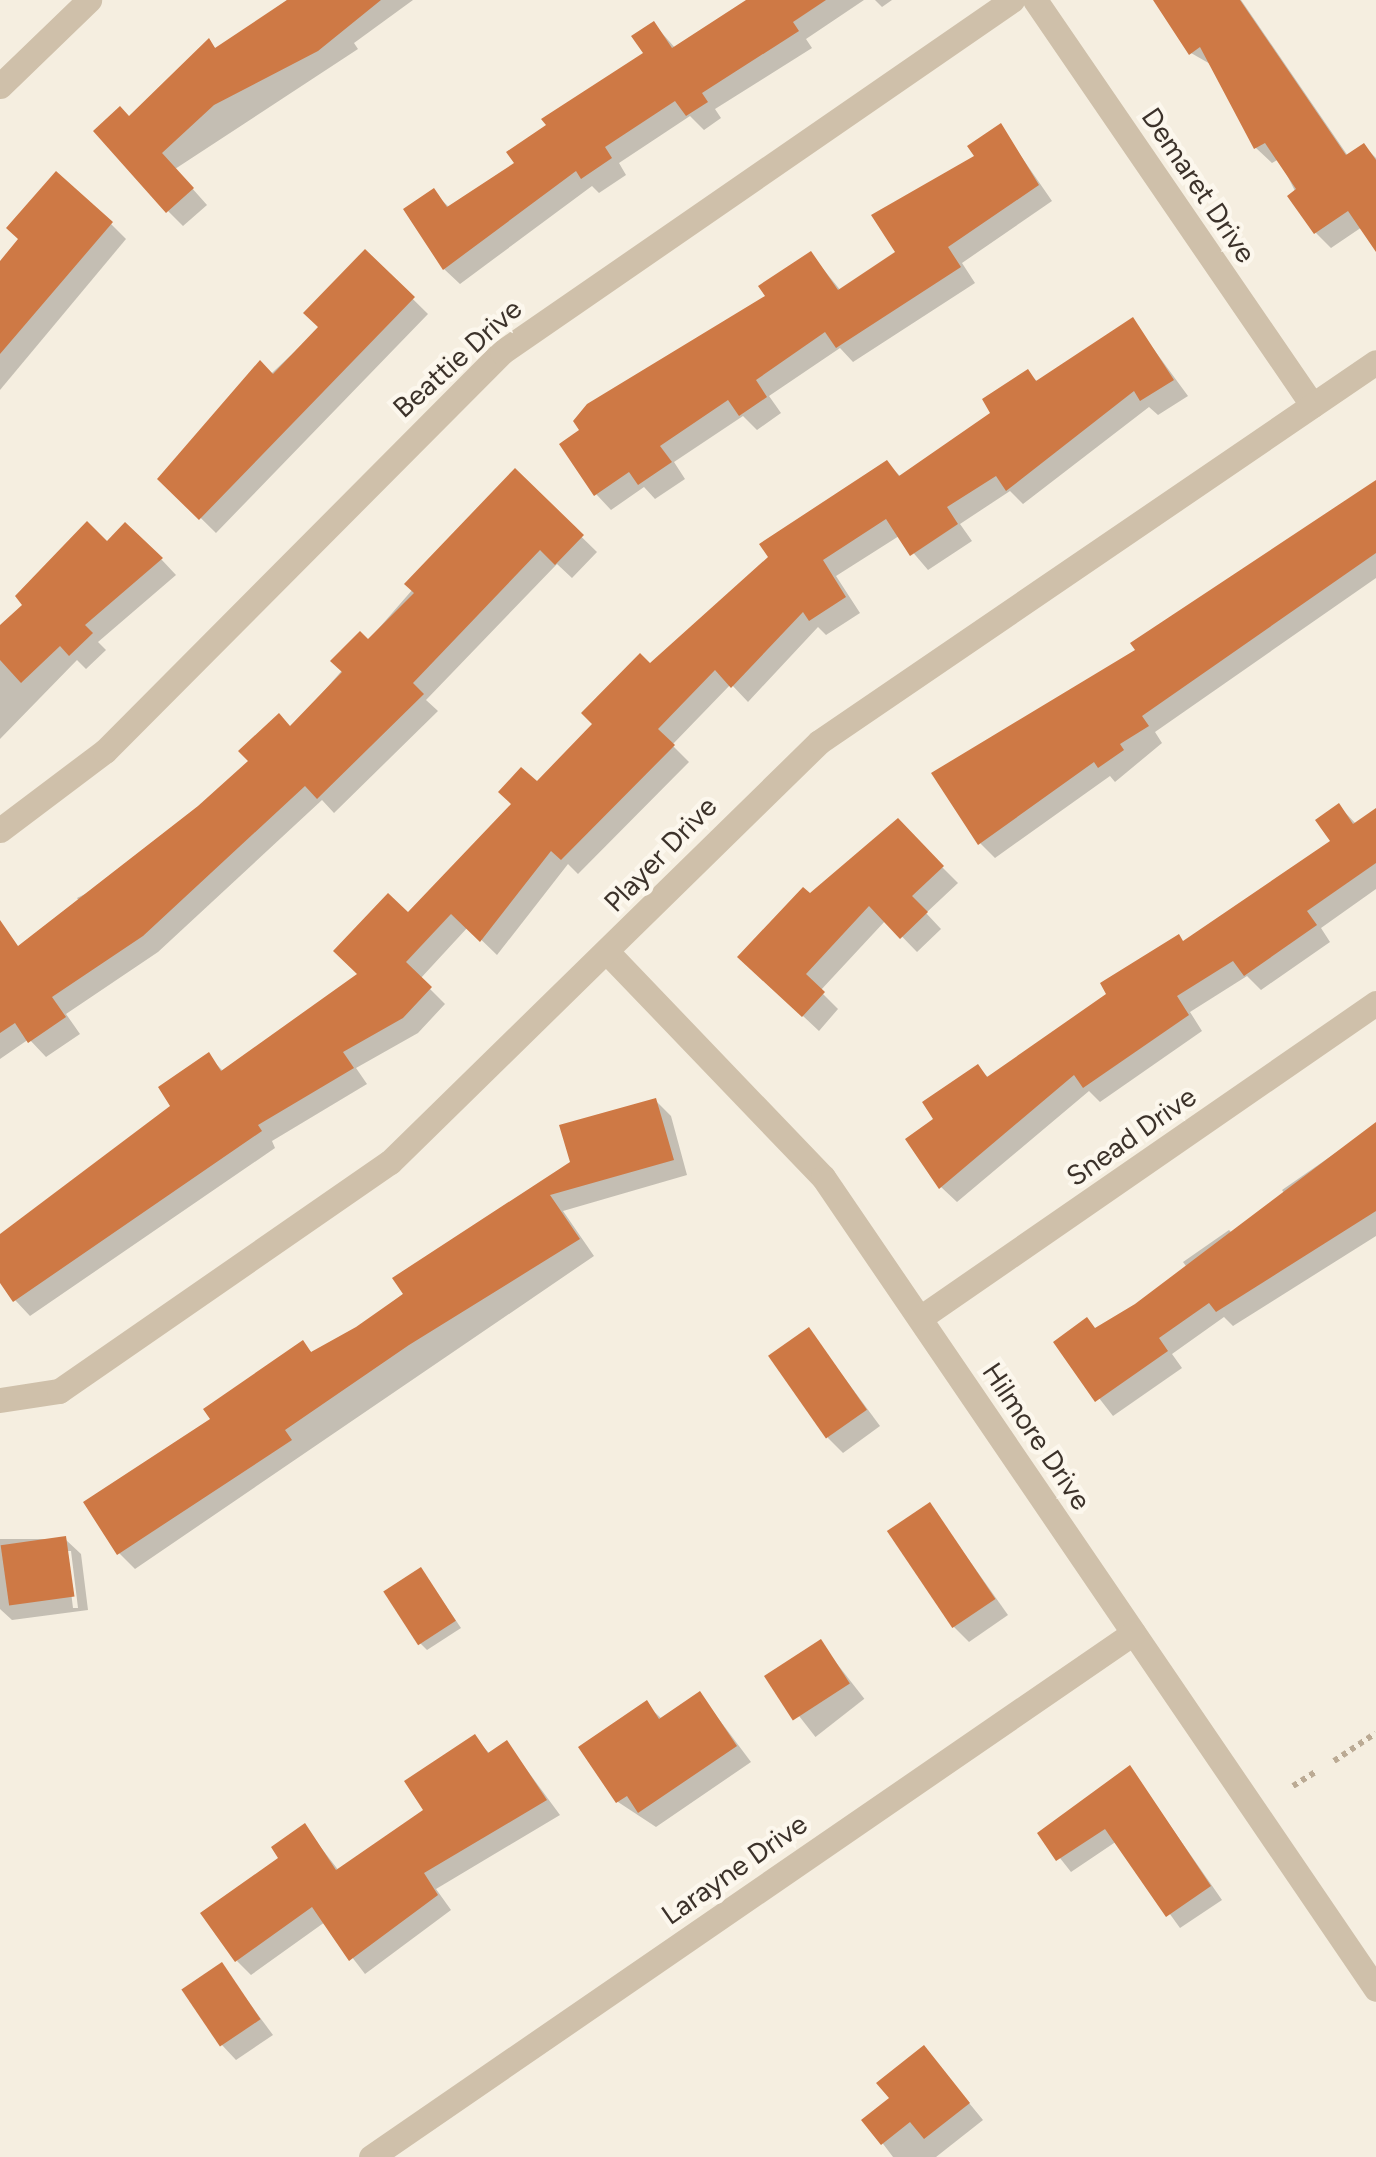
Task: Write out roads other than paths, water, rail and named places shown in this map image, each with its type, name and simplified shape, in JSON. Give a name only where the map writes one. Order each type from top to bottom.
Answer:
[{"type":"street","points":[[0,86],[90,0]]},
{"type":"street","name":"Beattie Drive","points":[[0,830],[106,751],[502,352],[1012,0]]},
{"type":"street","name":"Demaret Drive","points":[[1035,0],[1312,405]]},
{"type":"street","name":"Player Drive","points":[[4,1401],[60,1391],[390,1162],[819,742],[1376,362]]},
{"type":"street","name":"Hilmore Drive","points":[[606,952],[774,1118],[920,1318],[1376,1988]]},
{"type":"street","name":"Snead Drive","points":[[920,1318],[1376,1003]]},
{"type":"street","name":"Larayne Drive","points":[[371,2157],[1134,1633]]}]
